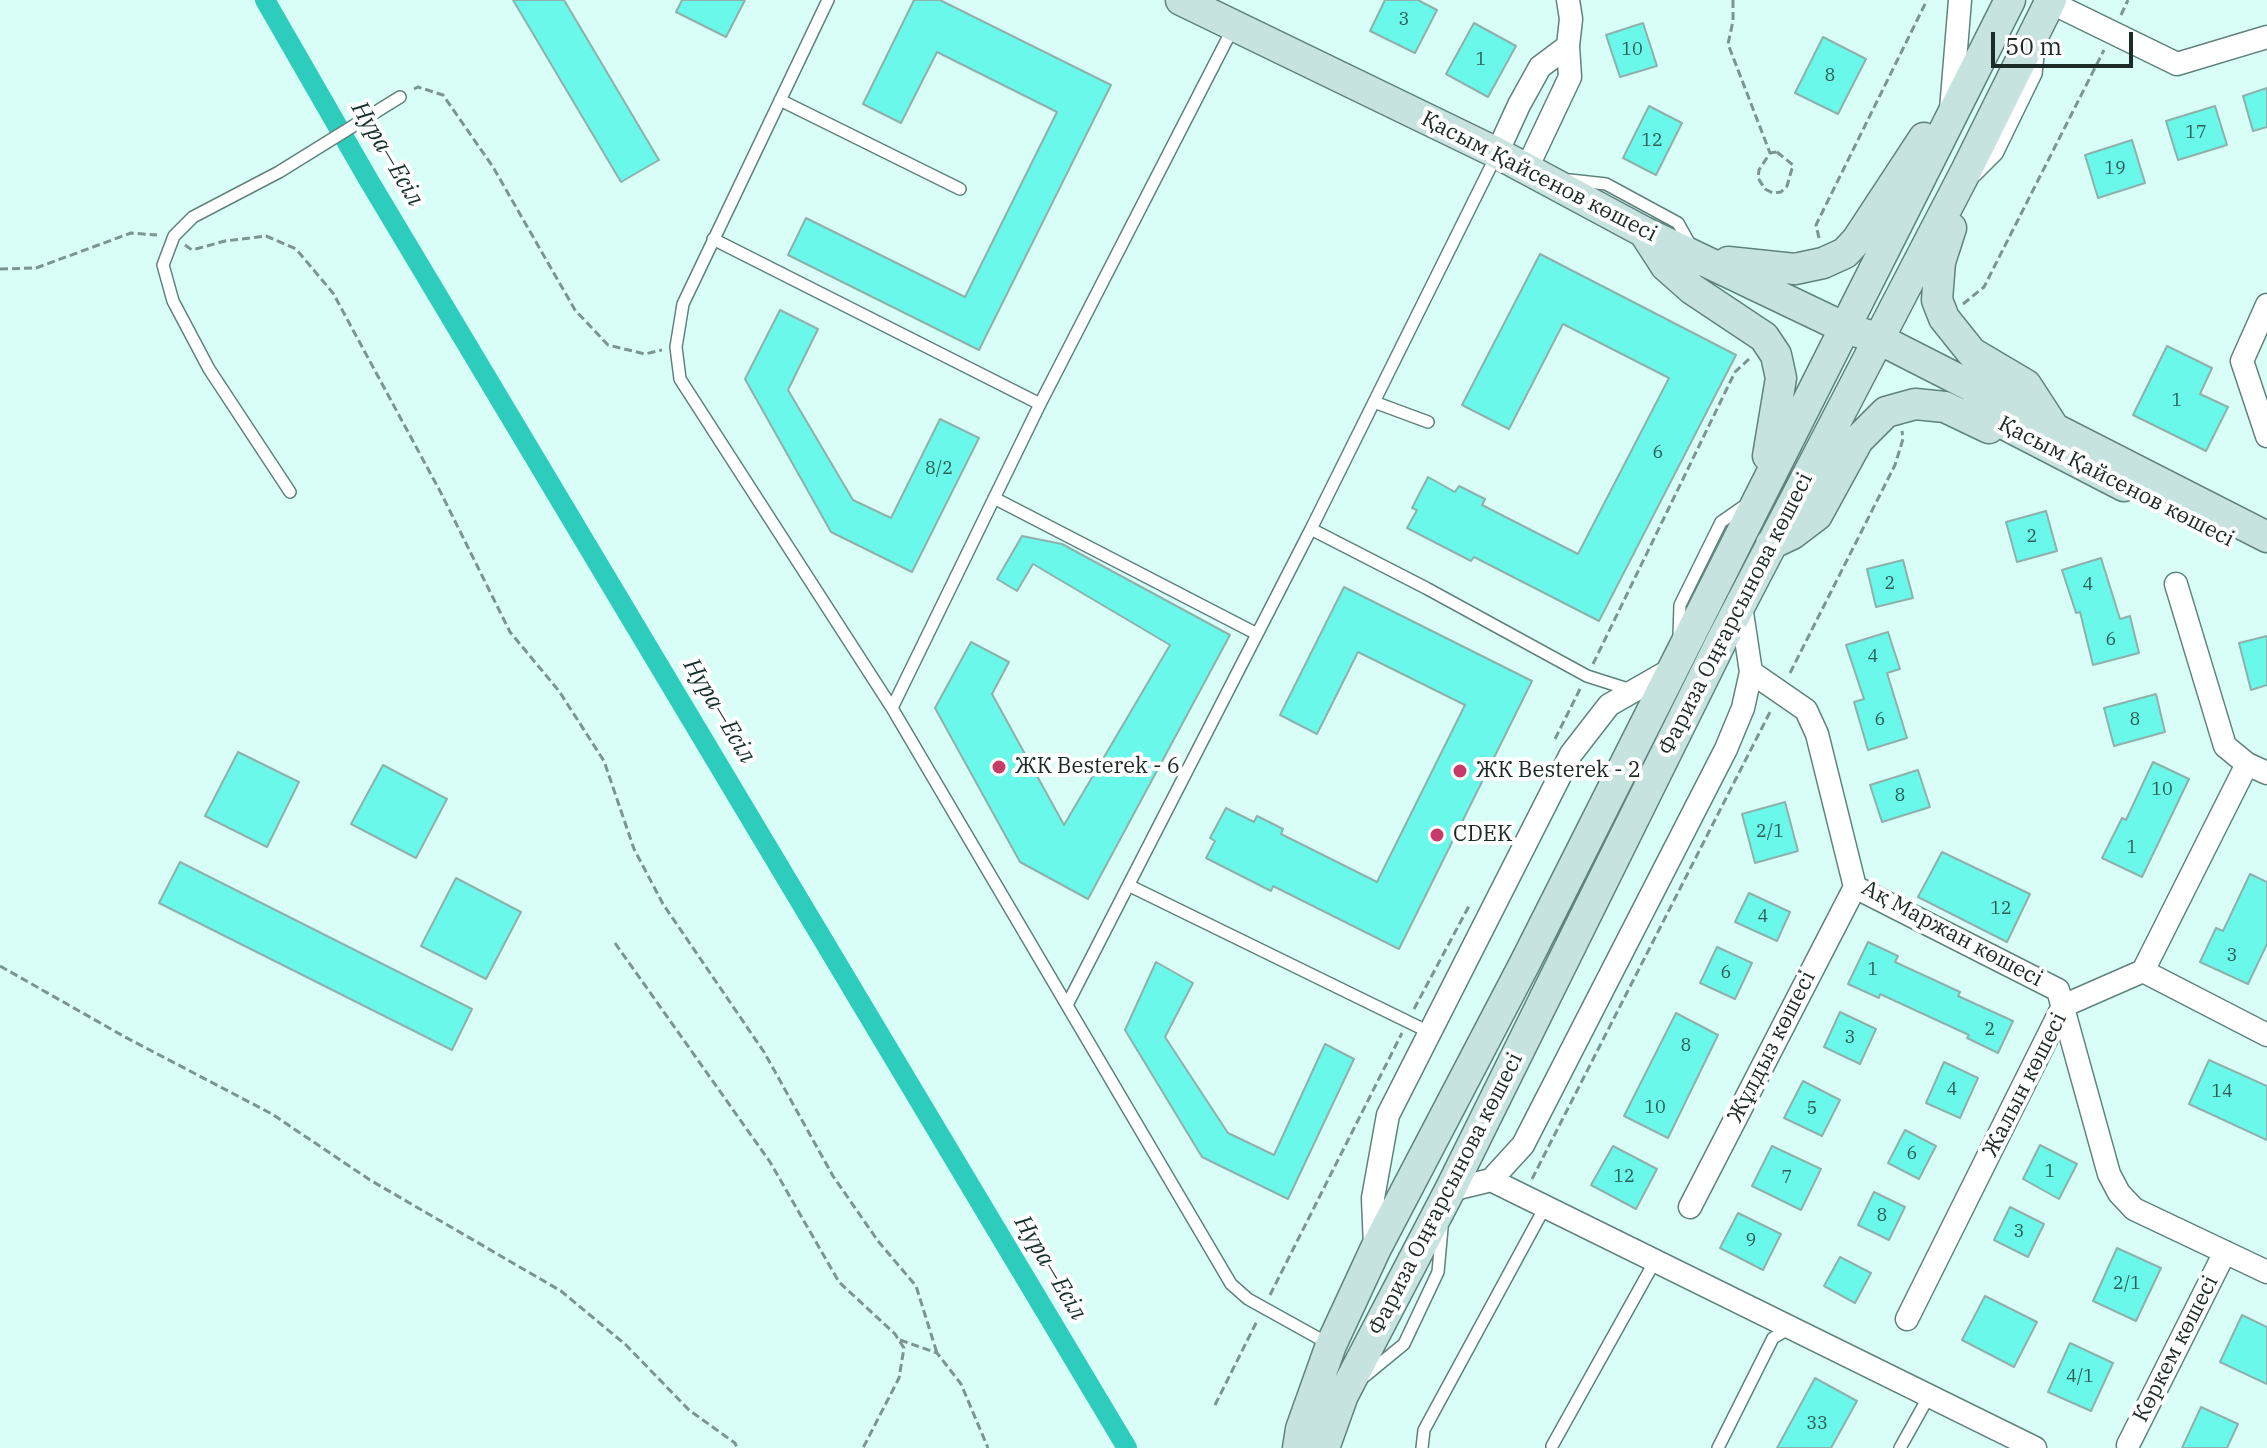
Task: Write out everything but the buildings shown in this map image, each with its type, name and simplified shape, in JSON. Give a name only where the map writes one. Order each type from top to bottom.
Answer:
[{"type":"street","name":"Қасым Қайсенов көшесі","points":[[1181,0],[1497,153],[1644,232],[1845,328],[2042,432],[2267,558]]},
{"type":"street","points":[[1536,173],[1570,77],[1568,46],[1571,19],[1568,0]]},
{"type":"street","points":[[1699,257],[1795,269],[1823,263],[1845,253],[1857,240],[1924,138],[1951,118],[1960,0]]},
{"type":"street","name":"Фариза Оңғарсынова көшесі","points":[[1298,1448],[1301,1429],[1331,1345],[1376,1248],[1525,963],[2010,0]]},
{"type":"street","points":[[2048,6],[2177,64],[2267,37]]},
{"type":"street","name":"Фариза Оңғарсынова көшесі","points":[[1324,1448],[1343,1395],[1447,1196],[1771,544],[1873,345],[1959,187],[2048,6]]},
{"type":"street","points":[[1497,153],[1540,67],[1568,46]]},
{"type":"street","points":[[1771,544],[1792,534],[1817,515],[1858,440],[1886,412],[1915,404],[1945,407],[2006,436],[2042,432],[2042,413],[2026,385],[1972,353],[1944,318],[1937,300],[1940,262],[1959,187]]},
{"type":"street","points":[[1644,232],[1666,266],[1692,289],[1764,337],[1772,349],[1781,378],[1777,416],[1761,494]]},
{"type":"street","points":[[2267,305],[2242,361],[2267,436]]},
{"type":"street","name":"Қасым Қайсенов көшесі","points":[[2042,432],[2267,537]]},
{"type":"street","points":[[2176,584],[2225,746],[2257,768],[2143,971],[2267,1035]]},
{"type":"street","points":[[1525,963],[1536,976],[1532,988],[1457,1135],[1447,1196],[1491,1180],[1523,1145],[1726,749],[1743,708],[1751,672],[1741,606]]},
{"type":"street","points":[[1376,1248],[1373,1198],[1388,1115],[1571,754],[1609,705],[1675,664]]},
{"type":"street","points":[[1589,908],[1580,899],[1580,885],[1657,731],[1675,664]]},
{"type":"street","name":"Ақ Маржан көшесі","points":[[1751,672],[1806,710],[1817,734],[1855,887],[2058,990],[2109,1174],[2119,1193],[2134,1209],[2267,1272]]},
{"type":"street","name":"Жұлдыз көшесі","points":[[1690,1207],[1855,887]]},
{"type":"street","name":"Жалын көшесі","points":[[1907,1319],[2063,1006],[2143,971]]},
{"type":"street","points":[[1491,1180],[2035,1448]]},
{"type":"street","name":"Көркем көшесі","points":[[2128,1445],[2225,1252]]},
{"type":"lane","points":[[828,0],[683,304],[676,347],[680,379],[892,708],[1231,1284],[1248,1299],[1331,1345]]},
{"type":"lane","points":[[892,708],[1040,404],[1234,26]]},
{"type":"lane","points":[[290,492],[209,369],[173,301],[163,265],[174,236],[193,217],[279,172],[400,97]]},
{"type":"lane","points":[[780,100],[960,189]]},
{"type":"lane","points":[[1068,1003],[1311,529],[1497,153]]},
{"type":"lane","points":[[1536,173],[1606,184],[1678,223],[1699,257]]},
{"type":"lane","points":[[713,239],[1040,404]]},
{"type":"lane","points":[[1374,402],[1428,422]]},
{"type":"lane","points":[[994,498],[1257,634]]},
{"type":"lane","points":[[1311,529],[1587,676],[1632,691]]},
{"type":"lane","points":[[1130,886],[1432,1033]]},
{"type":"lane","points":[[1422,1448],[1424,1430],[1545,1207]]},
{"type":"lane","points":[[1552,1446],[1655,1261]]},
{"type":"lane","points":[[1718,1448],[1773,1338],[1791,1328]]},
{"type":"lane","points":[[1900,1448],[1929,1396]]},
{"type":"path","points":[[1733,0],[1728,44],[1770,153]]},
{"type":"path","points":[[1823,263],[1816,225],[1927,0]]},
{"type":"path","points":[[1944,318],[1984,287],[2128,0]]},
{"type":"path","points":[[400,97],[418,87],[443,95],[493,167],[575,310],[608,345],[645,354],[676,347]]},
{"type":"path","points":[[1770,153],[1782,154],[1793,165],[1791,177],[1781,192],[1773,193],[1765,189],[1758,178],[1759,170],[1770,153]]},
{"type":"path","points":[[0,269],[36,268],[131,233],[174,236],[192,250],[225,241],[266,236],[296,249],[333,293],[441,493],[510,632],[559,691],[604,761],[634,849],[663,904],[764,1052],[833,1176],[878,1241],[916,1286],[937,1353],[961,1384],[988,1448]]},
{"type":"path","points":[[1550,747],[1735,372],[1746,361],[1772,349]]},
{"type":"path","points":[[1523,1197],[1895,465],[1903,439],[1899,408]]},
{"type":"path","points":[[1215,1405],[1408,1021],[1471,903]]},
{"type":"path","points":[[615,943],[770,1162],[839,1282],[904,1348],[899,1378],[863,1448]]},
{"type":"path","points":[[0,966],[125,1037],[272,1114],[370,1180],[561,1291],[626,1345],[689,1410],[735,1443],[737,1448]]},
{"type":"path","points":[[898,1339],[937,1353]]},
{"type":"waterway","name":"Нура—Есіл","points":[[265,0],[368,179],[1127,1448]]},
{"type":"place","name":"ЖК Besterek - 6","points":[[999,767]]},
{"type":"place","name":"ЖК Besterek - 2","points":[[1460,771]]},
{"type":"place","name":"CDEK","points":[[1437,835]]}]
